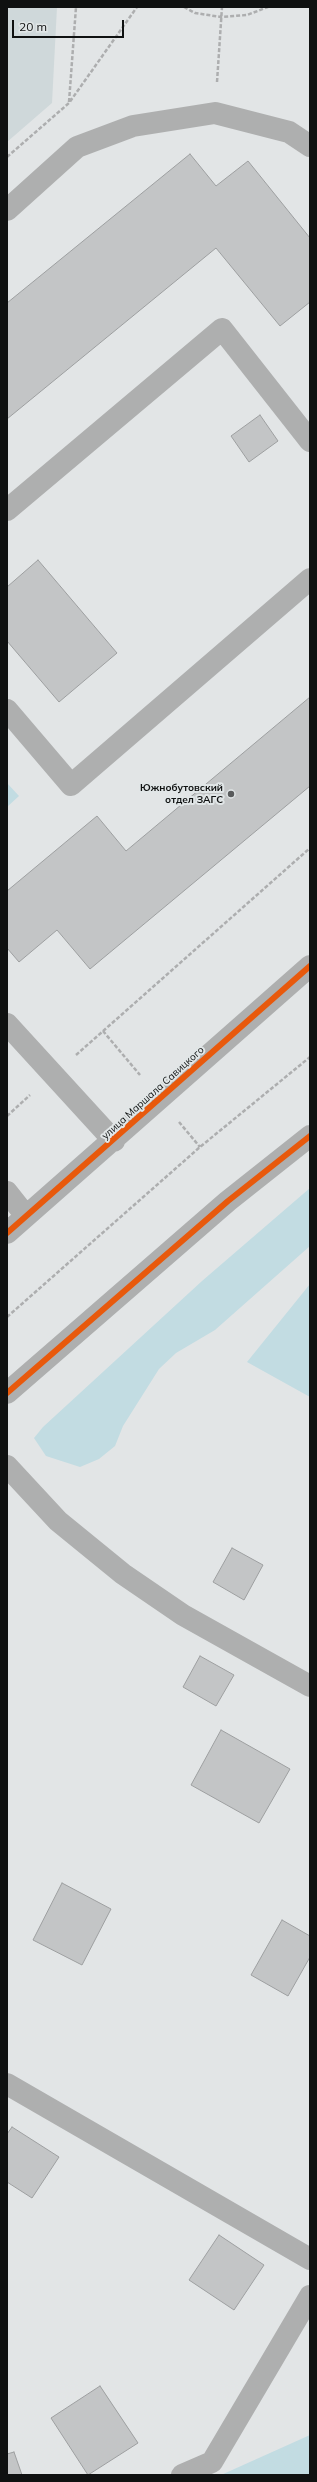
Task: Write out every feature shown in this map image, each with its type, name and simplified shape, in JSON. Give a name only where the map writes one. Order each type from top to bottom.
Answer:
[{"type":"street","points":[[7,210],[77,147],[132,126],[215,113],[289,132],[310,146]]},
{"type":"street","points":[[7,510],[222,329],[310,441]]},
{"type":"street","points":[[7,710],[71,785],[310,579]]},
{"type":"street","name":"улица Маршала Савицкого","points":[[7,1233],[310,966]]},
{"type":"street","points":[[7,1024],[114,1140]]},
{"type":"street","points":[[7,1393],[228,1201],[310,1136]]},
{"type":"street","points":[[7,1192],[26,1216]]},
{"type":"street","points":[[7,1466],[58,1521],[123,1574],[190,1619],[310,1686]]},
{"type":"street","points":[[7,2084],[310,2259]]},
{"type":"street","points":[[182,2475],[212,2462],[310,2296]]},
{"type":"path","points":[[69,104],[76,7]]},
{"type":"path","points":[[7,157],[69,104],[137,7]]},
{"type":"path","points":[[184,7],[195,13],[220,17],[247,15],[268,7]]},
{"type":"path","points":[[215,113],[220,17],[222,7]]},
{"type":"path","points":[[7,1116],[310,848]]},
{"type":"path","points":[[7,1317],[200,1147],[310,1057]]},
{"type":"shaded area","points":[[7,7],[57,7],[52,103],[7,142]]},
{"type":"shaded area","points":[[7,783],[19,796],[7,807]]},
{"type":"shaded area","points":[[310,1188],[310,1246],[215,1330],[176,1353],[159,1369],[123,1426],[115,1446],[99,1459],[80,1467],[46,1456],[34,1438],[43,1427],[202,1281]]},
{"type":"shaded area","points":[[310,1284],[310,1397],[247,1362]]},
{"type":"shaded area","points":[[310,2435],[310,2475],[221,2475]]},
{"type":"building","points":[[190,154],[216,186],[248,161],[310,238],[310,302],[280,326],[216,248],[7,419],[7,303]]},
{"type":"building","points":[[260,415],[278,441],[249,462],[231,436]]},
{"type":"building","points":[[38,560],[117,653],[59,702],[7,641],[7,587]]},
{"type":"building","points":[[310,697],[310,786],[90,969],[57,930],[19,962],[7,948],[7,891],[97,816],[126,851]]},
{"type":"building","points":[[232,1548],[263,1565],[244,1600],[213,1582]]},
{"type":"building","points":[[200,1656],[234,1675],[216,1706],[183,1687]]},
{"type":"building","points":[[221,1730],[290,1769],[259,1823],[191,1785]]},
{"type":"building","points":[[62,1883],[111,1909],[82,1965],[33,1940]]},
{"type":"building","points":[[282,1920],[310,1936],[310,1957],[288,1996],[251,1975]]},
{"type":"building","points":[[12,2127],[59,2157],[32,2198],[7,2182],[7,2134]]},
{"type":"building","points":[[219,2235],[264,2265],[234,2310],[189,2280]]},
{"type":"building","points":[[100,2386],[138,2443],[88,2475],[51,2418]]},
{"type":"building","points":[[14,2452],[22,2475],[7,2475],[7,2454]]},
{"type":"cycle path","points":[[7,1233],[310,966]]},
{"type":"cycle path","points":[[7,1393],[228,1201],[310,1136]]},
{"type":"place","name":"Южнобутовский отдел ЗАГС","points":[[231,794]]}]
